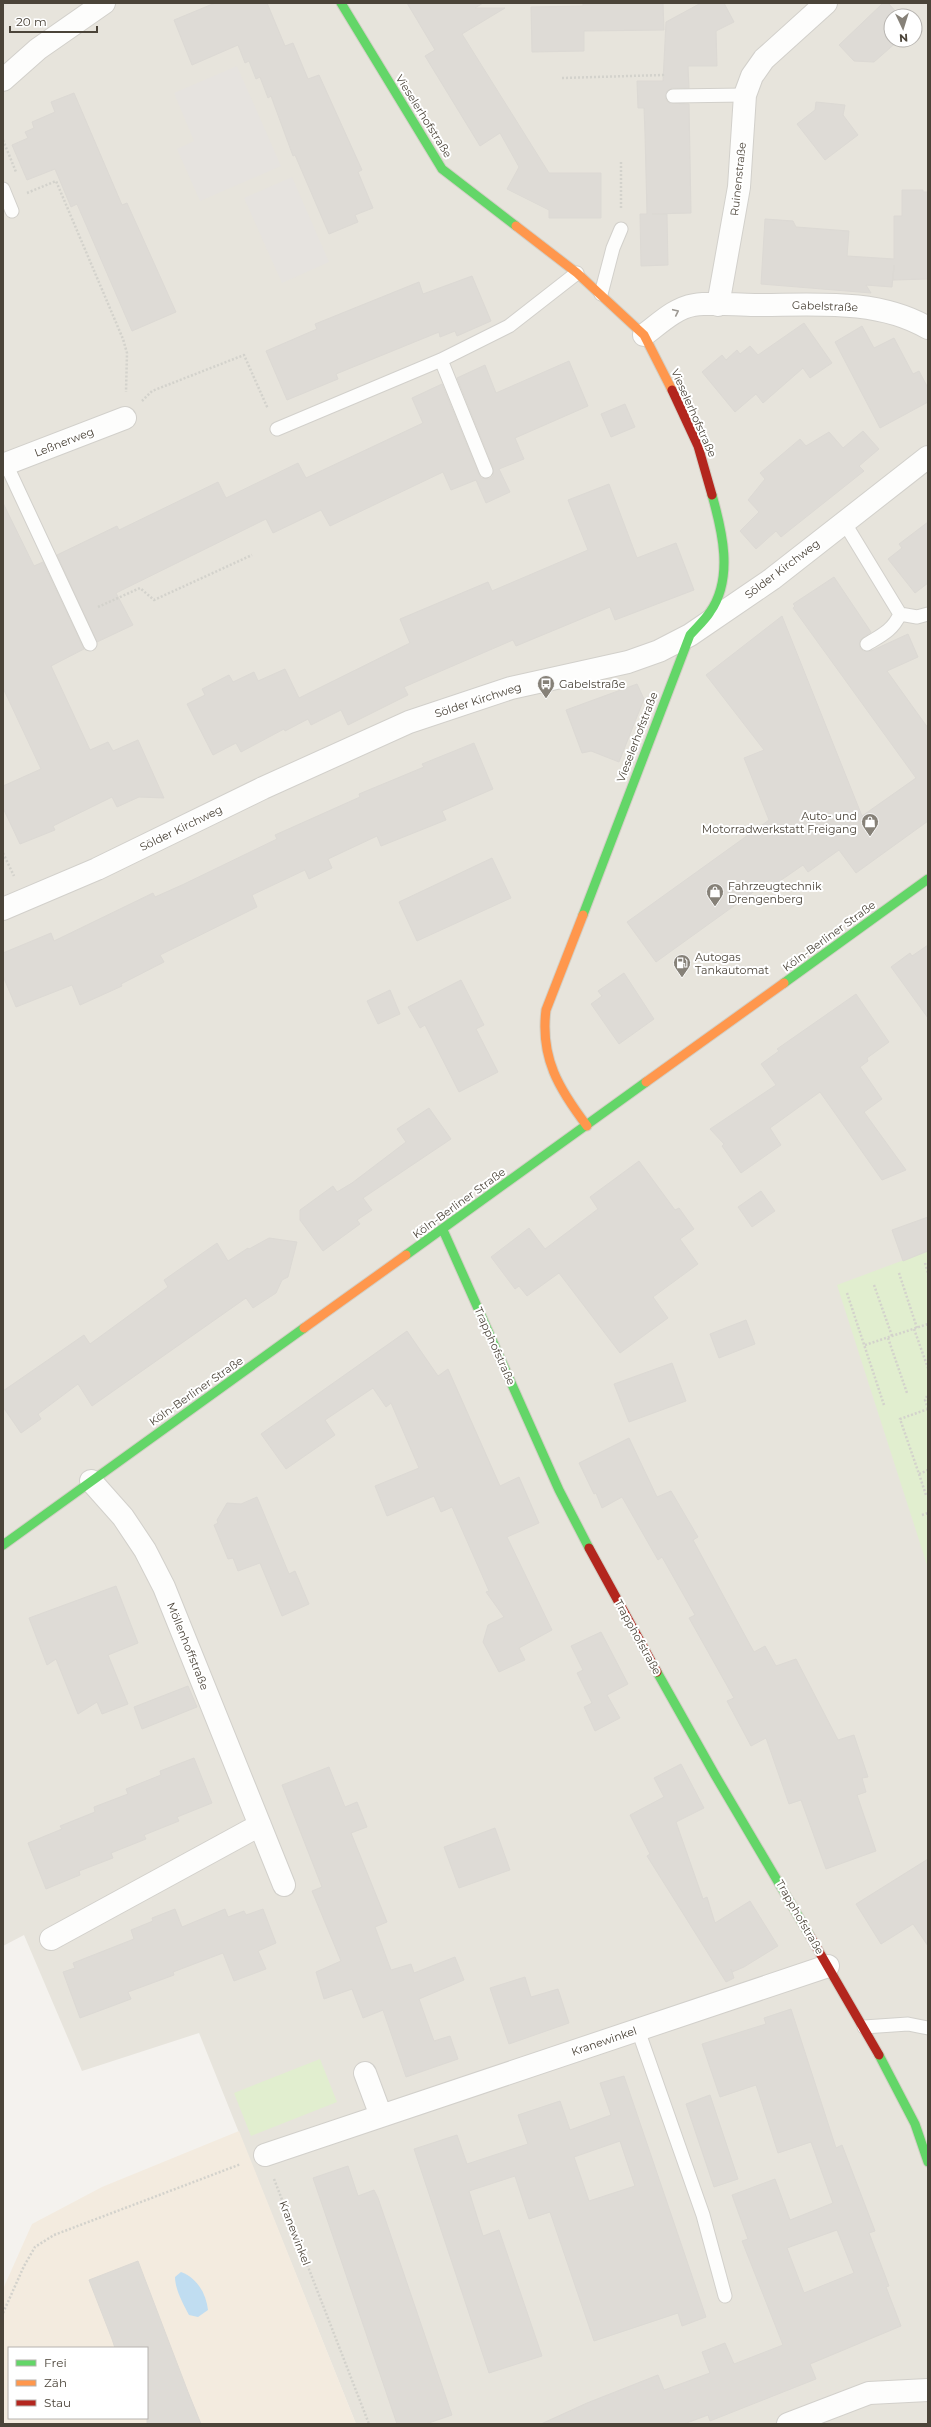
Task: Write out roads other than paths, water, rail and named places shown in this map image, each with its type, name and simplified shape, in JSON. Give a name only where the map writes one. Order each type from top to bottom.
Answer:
[{"type":"street","points":[[3,80],[38,49],[104,3]]},
{"type":"street","name":"Ruinenstraße","points":[[718,305],[739,187],[745,95],[752,76],[764,59],[826,3]]},
{"type":"street","name":"Vieselerhofstraße","points":[[345,4],[442,169],[577,273],[644,335],[698,446],[721,527],[724,564],[720,591],[711,611],[690,635],[546,1010],[543,1024],[545,1052],[554,1076],[568,1100],[587,1126]]},
{"type":"street","points":[[644,335],[672,314],[693,305],[718,305]]},
{"type":"street","name":"Gabelstraße","points":[[718,305],[848,306],[883,310],[911,318],[928,328]]},
{"type":"street","name":"Leßnerweg","points":[[5,465],[125,418]]},
{"type":"street","name":"Sölder Kirchweg","points":[[3,909],[97,869],[263,788],[409,722],[511,688],[628,662],[659,651],[690,635],[772,579],[928,457]]},
{"type":"street","name":"Köln-Berliner Straße","points":[[3,1545],[443,1230],[928,879]]},
{"type":"street","name":"Trapphofstraße","points":[[443,1230],[559,1490],[597,1564],[716,1774],[864,2028],[915,2124],[928,2162]]},
{"type":"street","name":"Möllenhoffstraße","points":[[91,1481],[123,1517],[145,1550],[164,1587],[284,1885]]},
{"type":"street","points":[[51,1939],[260,1825]]},
{"type":"street","name":"Kranewinkel","points":[[265,2155],[828,1966]]},
{"type":"street","points":[[365,2073],[381,2116]]},
{"type":"street","points":[[788,2424],[869,2393],[928,2390]]},
{"type":"lane","points":[[673,96],[745,95]]},
{"type":"lane","points":[[3,189],[12,211]]},
{"type":"lane","points":[[601,294],[613,248],[621,229]]},
{"type":"lane","points":[[277,429],[441,360],[509,326],[577,273]]},
{"type":"lane","points":[[441,360],[486,471]]},
{"type":"lane","points":[[5,465],[90,644]]},
{"type":"lane","points":[[844,522],[900,614],[917,617],[928,614]]},
{"type":"lane","points":[[867,644],[888,632],[900,614]]},
{"type":"lane","points":[[864,2028],[908,2024],[928,2028]]},
{"type":"lane","points":[[638,2030],[704,2215],[725,2296]]},
{"type":"water","points":[[181,2272],[192,2278],[203,2292],[208,2310],[198,2317],[189,2315],[178,2291],[175,2277]]},
{"type":"place","name":"Gabelstraße","points":[[546,699]]},
{"type":"place","name":"Auto- und Motorradwerkstatt Freigang","points":[[870,837]]},
{"type":"place","name":"Fahrzeugtechnik Drengenberg","points":[[715,907]]},
{"type":"place","name":"Autogas Tankautomat","points":[[682,978]]}]
